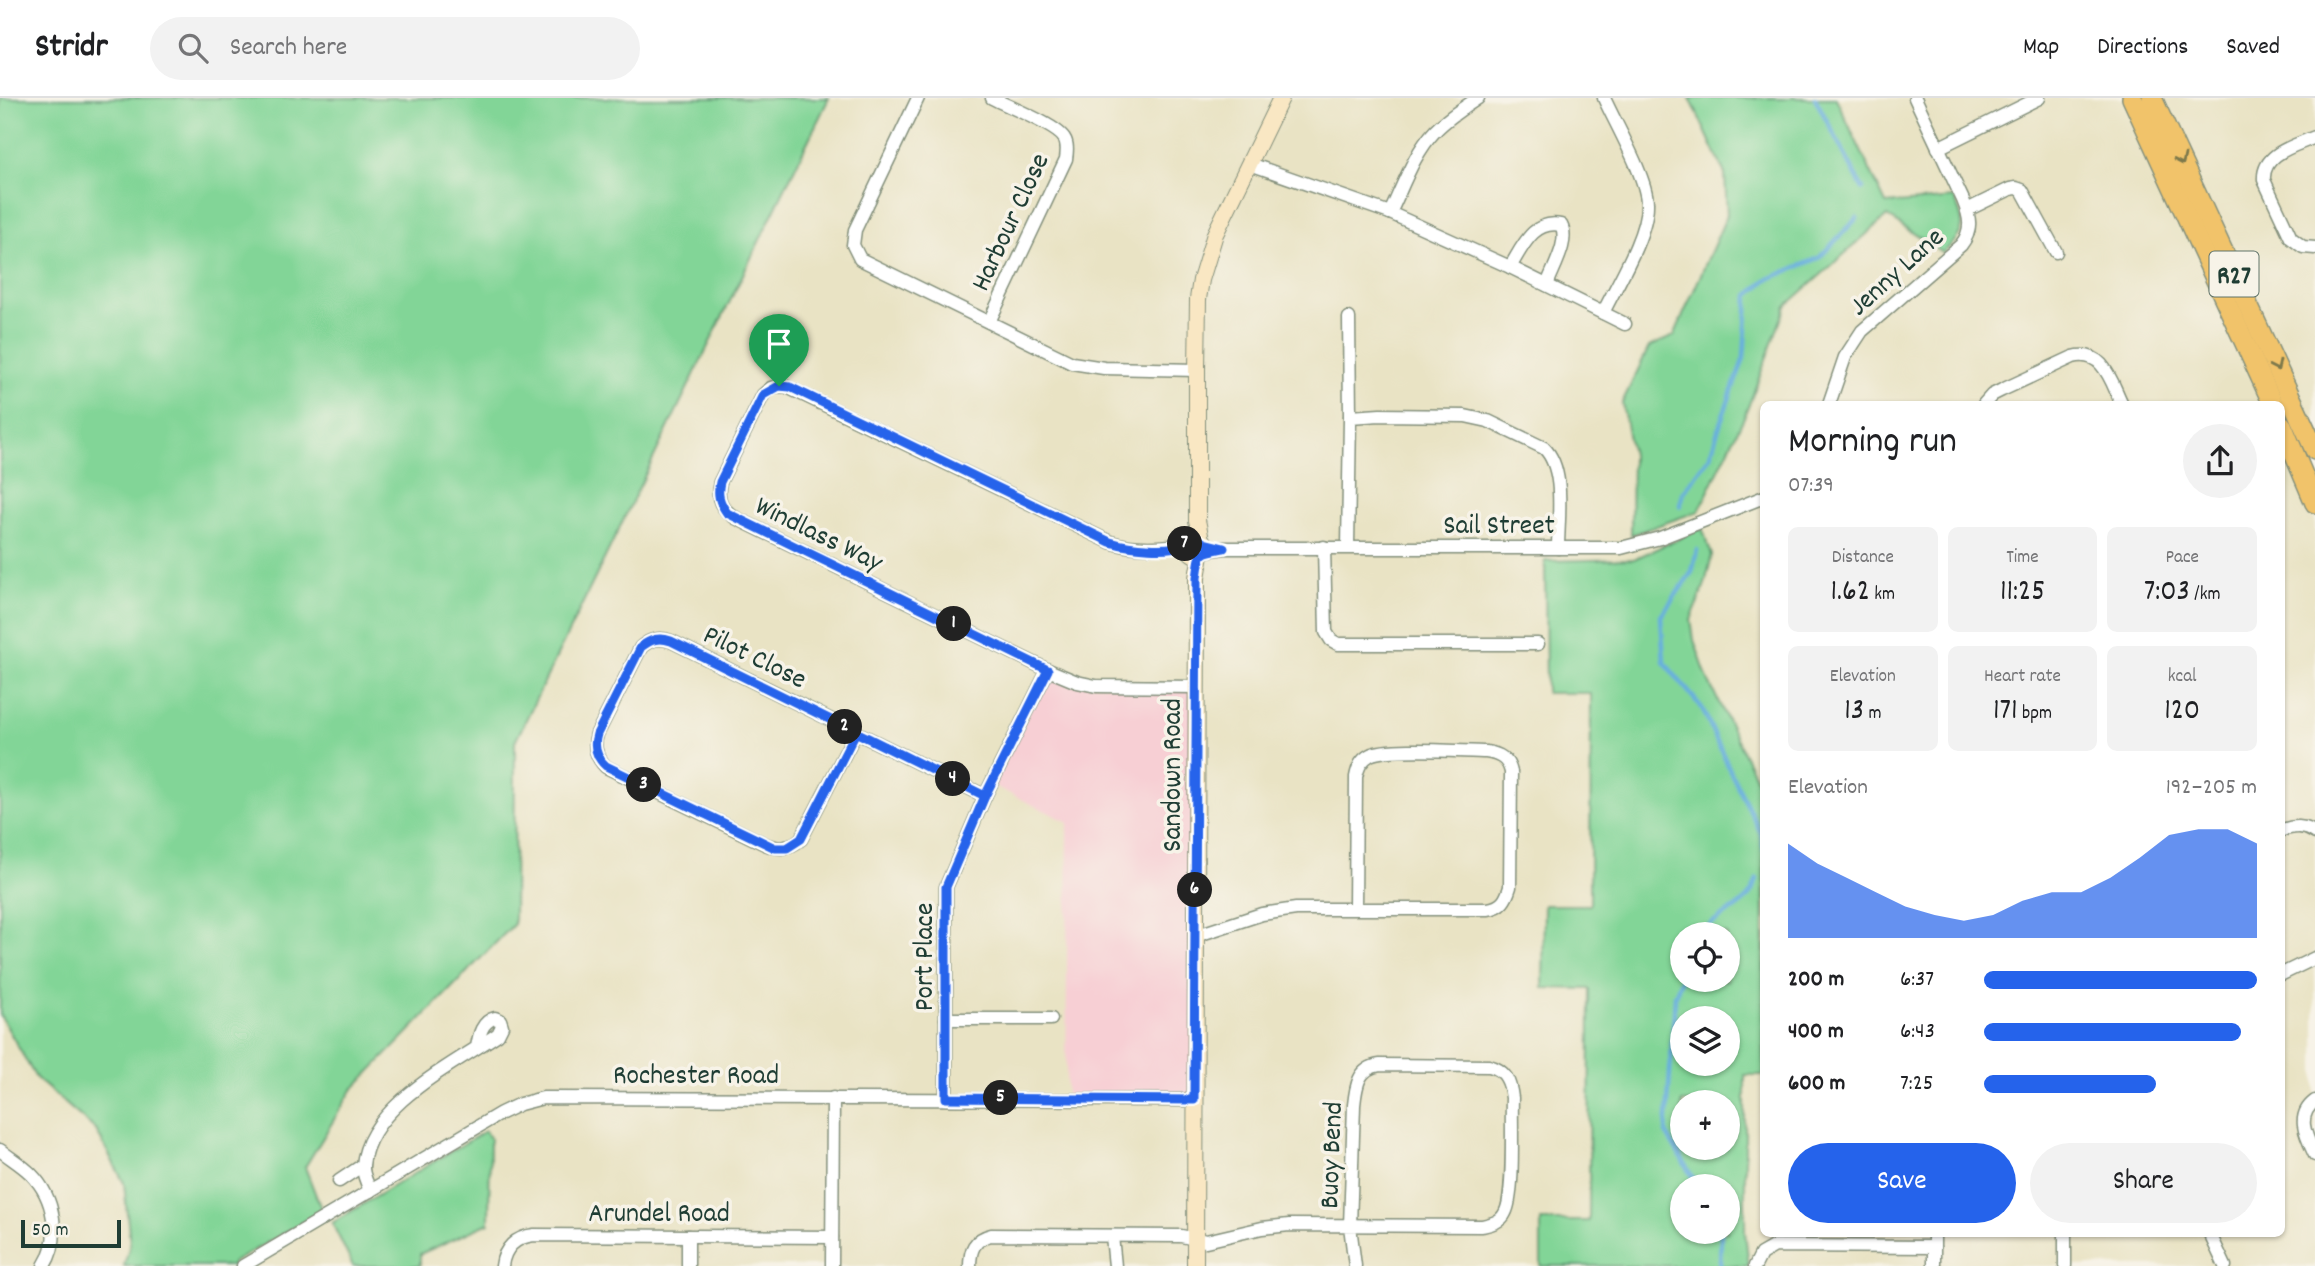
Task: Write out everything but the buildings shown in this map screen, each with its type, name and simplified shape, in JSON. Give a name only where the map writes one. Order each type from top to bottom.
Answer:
[{"type":"main road","name":"R27","points":[[2132,98],[2272,401]]},
{"type":"main road","name":"R27","points":[[2152,98],[2315,450]]},
{"type":"main road","points":[[2285,432],[2315,503]]},
{"type":"street","name":"Harbour Close","points":[[918,98],[855,230],[854,249],[860,259],[1072,363],[1086,367],[1197,370]]},
{"type":"street","name":"Harbour Close","points":[[989,322],[1066,159],[1067,151],[1064,138],[1054,129],[992,98]]},
{"type":"street","name":"Sandown Road","points":[[1195,1266],[1198,299],[1205,261],[1215,234],[1281,98]]},
{"type":"street","points":[[1390,213],[1422,149],[1434,132],[1458,110],[1478,98]]},
{"type":"street","points":[[1603,313],[1640,236],[1647,216],[1648,200],[1643,180],[1604,98]]},
{"type":"street","name":"Jenny Lane","points":[[1830,401],[1853,342],[1862,331],[1961,245],[1969,229],[1967,209],[1915,98]]},
{"type":"street","points":[[1938,148],[2039,98]]},
{"type":"street","points":[[2315,137],[2272,157],[2266,164],[2264,173],[2264,180],[2291,238],[2303,247],[2315,248]]},
{"type":"street","points":[[1250,163],[1390,213],[1510,267],[1625,324]]},
{"type":"street","name":"Jenny Lane","points":[[1967,209],[2010,189],[2019,188],[2025,193],[2056,252]]},
{"type":"street","points":[[1510,267],[1538,228],[1551,223],[1561,225],[1564,241],[1547,285]]},
{"type":"street","points":[[1348,547],[1349,318]]},
{"type":"street","points":[[1987,401],[2002,390],[2073,357],[2085,355],[2097,359],[2105,368],[2121,401]]},
{"type":"street","name":"Windlass Way","points":[[1196,687],[1096,687],[1077,682],[727,513],[720,504],[718,491],[763,395],[776,386],[790,387],[1110,542],[1136,547],[1197,547]]},
{"type":"street","points":[[1350,417],[1465,416],[1488,421],[1544,448],[1551,455],[1557,474],[1558,548]]},
{"type":"street","name":"Sail Street","points":[[1197,547],[1631,547],[1760,499]]},
{"type":"street","points":[[1324,547],[1326,632],[1331,640],[1338,644],[1538,644]]},
{"type":"street","name":"Pilot Close","points":[[856,732],[801,839],[781,849],[765,844],[606,766],[598,759],[595,742],[641,647],[663,638],[856,732],[985,796]]},
{"type":"street","name":"Port Place","points":[[946,1098],[946,887],[985,796],[1048,670]]},
{"type":"street","points":[[1195,936],[1262,914],[1296,909],[1355,909],[1488,909],[1497,908],[1502,904],[1510,887],[1511,772],[1507,761],[1486,752],[1390,751],[1374,753],[1362,761],[1356,777],[1355,909]]},
{"type":"street","points":[[2285,829],[2303,827],[2315,833]]},
{"type":"street","points":[[2285,973],[2315,958]]},
{"type":"street","points":[[946,1019],[1051,1019]]},
{"type":"street","points":[[370,1191],[363,1174],[363,1164],[373,1132],[385,1117],[428,1081],[477,1047]]},
{"type":"street","name":"Buoy Bend","points":[[970,1266],[971,1250],[984,1237],[1181,1236],[1206,1241],[1262,1228],[1290,1225],[1350,1226],[1482,1226],[1493,1223],[1504,1216],[1510,1195],[1511,1089],[1506,1076],[1496,1068],[1380,1065],[1366,1070],[1358,1081],[1354,1105],[1350,1226],[1355,1266]]},
{"type":"street","name":"Rochester Road","points":[[243,1266],[260,1262],[370,1191],[510,1108],[544,1098],[1194,1100]]},
{"type":"street","points":[[832,1266],[833,1098]]},
{"type":"street","points":[[2315,1101],[2305,1112],[2303,1126],[2315,1155]]},
{"type":"street","points":[[0,1150],[29,1172],[47,1196],[54,1237],[44,1266]]},
{"type":"street","points":[[339,1181],[363,1164]]},
{"type":"street","name":"Arundel Road","points":[[502,1266],[504,1256],[511,1245],[527,1236],[832,1237]]},
{"type":"street","points":[[688,1236],[688,1266]]},
{"type":"street","points":[[1112,1236],[1115,1266]]},
{"type":"street","points":[[2065,1237],[2065,1266]]},
{"type":"street","points":[[2211,1237],[2225,1266]]},
{"type":"street","points":[[1755,1266],[1761,1254],[1775,1246],[1934,1240],[1934,1266]]},
{"type":"shaded area","points":[[1049,672],[1077,684],[1197,689],[1195,1100],[1066,1100],[1068,822],[992,785]]},
{"type":"green space","points":[[0,98],[829,98],[515,742],[514,924],[352,1090],[305,1167],[322,1211],[232,1263],[233,1266],[124,1266],[130,1244],[124,1183],[96,1130],[36,1078],[0,1015]]},
{"type":"green space","points":[[1690,98],[1836,98],[1886,204],[1954,198],[1961,215],[1962,228],[1943,253],[1887,216],[1786,306],[1745,415],[1699,511],[1631,535],[1632,455],[1622,403],[1649,347],[1674,336],[1727,215],[1725,174]]},
{"type":"green space","points":[[1702,528],[1712,555],[1705,584],[1691,620],[1694,640],[1708,680],[1760,787],[1760,1075],[1745,1075],[1745,1232],[1749,1266],[1541,1266],[1541,1221],[1589,1221],[1590,989],[1543,988],[1544,905],[1590,905],[1591,693],[1546,693],[1545,561],[1634,559]]},
{"type":"green space","points":[[485,1131],[490,1139],[489,1223],[420,1254],[420,1266],[353,1266],[332,1223]]},
{"type":"waterway","points":[[1815,98],[1863,189]]},
{"type":"waterway","points":[[1680,506],[1683,493],[1710,456],[1744,358],[1748,296],[1766,280],[1819,258],[1857,218]]},
{"type":"waterway","points":[[1697,550],[1692,572],[1661,616],[1664,662],[1702,708],[1760,831]]},
{"type":"waterway","points":[[1713,922],[1740,905],[1753,890],[1757,879]]},
{"type":"waterway","points":[[1676,992],[1666,1133],[1691,1174]]},
{"type":"waterway","points":[[1720,1266],[1721,1244]]},
{"type":"route","points":[[779,386],[771,388],[763,395],[720,482],[720,504],[727,513],[1048,670],[985,796],[671,641],[663,638],[655,639],[641,647],[597,734],[595,742],[598,759],[606,766],[765,844],[781,849],[801,839],[807,828],[856,732],[985,796],[946,887],[946,1098],[1194,1100],[1197,578],[1201,554],[1204,551],[1224,548],[1198,539],[1169,547],[1122,546],[1110,542],[790,387],[779,386]]}]
